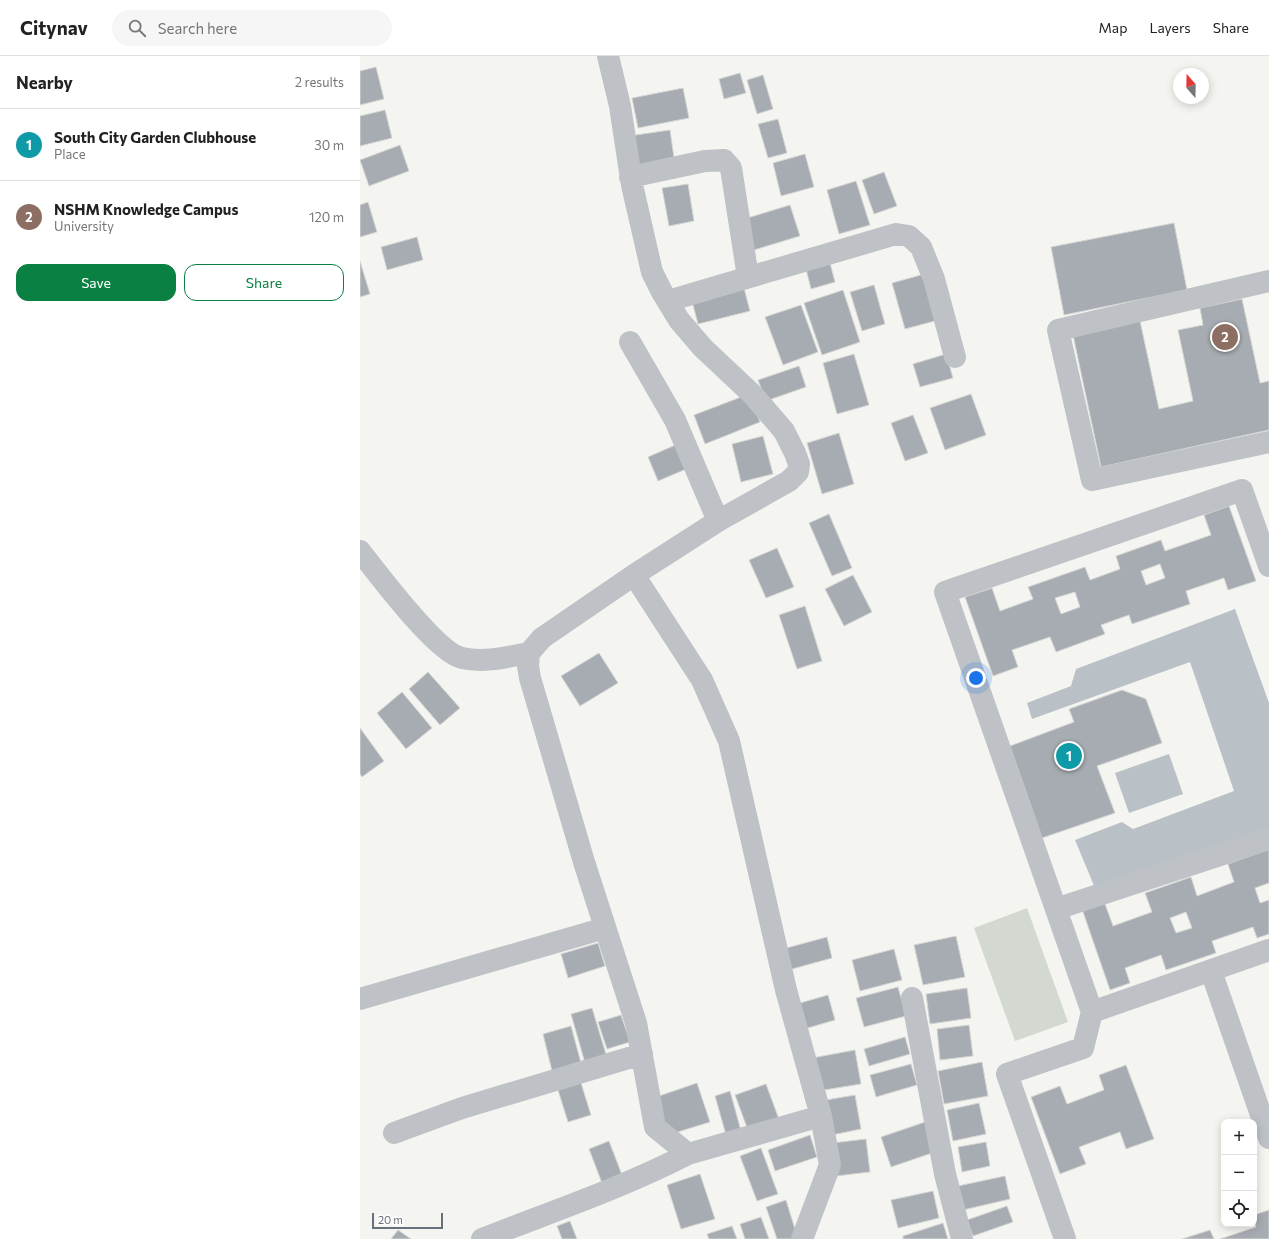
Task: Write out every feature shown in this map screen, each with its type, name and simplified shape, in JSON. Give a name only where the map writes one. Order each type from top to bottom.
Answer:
[{"type":"street","points":[[608,56],[620,106],[630,177],[652,272],[679,320],[703,348],[753,395],[784,431],[799,464],[798,472],[789,482],[718,522],[634,575],[542,638],[529,653],[528,666],[530,678],[584,862],[636,1023],[655,1127],[688,1154]]},
{"type":"street","points":[[630,177],[705,161],[724,160],[731,168],[748,277]]},
{"type":"street","points":[[668,301],[896,234],[909,236],[921,247],[934,279],[955,357]]},
{"type":"street","points":[[1269,281],[1058,330],[1092,480],[1269,442]]},
{"type":"street","points":[[630,342],[675,420],[718,522]]},
{"type":"street","points":[[1065,1239],[1007,1074],[1083,1048],[1092,1012],[945,592],[1242,490],[1269,566]]},
{"type":"street","points":[[360,552],[404,606],[447,651],[461,658],[492,660],[529,653]]},
{"type":"street","points":[[634,575],[702,680],[729,741],[786,990],[821,1116],[830,1165],[802,1239]]},
{"type":"street","points":[[1056,909],[1269,839]]},
{"type":"street","points":[[360,999],[606,928]]},
{"type":"street","points":[[1092,1012],[1269,950]]},
{"type":"street","points":[[1211,971],[1269,1138]]},
{"type":"street","points":[[912,998],[945,1174],[962,1239]]},
{"type":"street","points":[[394,1133],[462,1108],[642,1054]]},
{"type":"street","points":[[482,1239],[608,1191],[688,1154],[821,1116]]},
{"type":"shaded area","points":[[1235,609],[1269,703],[1269,829],[1095,888],[1075,840],[1122,822],[1133,829],[1234,791],[1190,662],[1032,719],[1027,703],[1071,686],[1076,669]]},
{"type":"shaded area","points":[[1169,754],[1183,794],[1129,813],[1115,773]]},
{"type":"shaded area","points":[[1027,908],[1068,1022],[1015,1041],[974,928]]},
{"type":"building","points":[[376,67],[384,99],[360,105],[360,71]]},
{"type":"building","points":[[740,73],[746,93],[724,99],[719,79]]},
{"type":"building","points":[[763,75],[773,109],[757,114],[747,80]]},
{"type":"building","points":[[683,88],[689,118],[638,128],[632,98]]},
{"type":"building","points":[[385,110],[392,138],[360,146],[360,116]]},
{"type":"building","points":[[778,119],[787,153],[768,158],[758,124]]},
{"type":"building","points":[[670,130],[675,165],[634,171],[629,136]]},
{"type":"building","points":[[400,145],[409,171],[369,186],[360,160]]},
{"type":"building","points":[[805,154],[814,187],[781,196],[773,163]]},
{"type":"building","points":[[884,172],[897,206],[874,214],[862,180]]},
{"type":"building","points":[[856,181],[870,225],[839,234],[827,190]]},
{"type":"building","points":[[688,184],[694,221],[669,226],[662,188]]},
{"type":"building","points":[[368,202],[377,232],[360,237],[360,205]]},
{"type":"building","points":[[790,205],[800,236],[754,250],[744,219]]},
{"type":"building","points":[[1174,223],[1187,290],[1064,315],[1051,247]]},
{"type":"building","points":[[417,237],[423,260],[387,270],[381,247]]},
{"type":"building","points":[[829,259],[835,282],[811,289],[805,265]]},
{"type":"building","points":[[360,261],[370,294],[360,297]]},
{"type":"building","points":[[928,273],[942,319],[905,329],[892,283]]},
{"type":"building","points":[[874,285],[885,324],[862,331],[850,292]]},
{"type":"building","points":[[744,288],[750,311],[698,324],[692,301]]},
{"type":"building","points":[[843,290],[860,342],[822,355],[804,303]]},
{"type":"building","points":[[1242,299],[1260,383],[1269,381],[1269,430],[1101,467],[1073,335],[1140,321],[1159,409],[1193,401],[1178,330],[1203,325],[1200,308]]},
{"type":"building","points":[[801,305],[818,352],[783,365],[765,317]]},
{"type":"building","points":[[854,354],[869,405],[837,414],[823,363]]},
{"type":"building","points":[[946,354],[953,378],[920,387],[913,364]]},
{"type":"building","points":[[799,366],[806,387],[766,401],[758,380]]},
{"type":"building","points":[[749,394],[760,422],[705,444],[694,415]]},
{"type":"building","points":[[971,394],[986,435],[945,450],[930,408]]},
{"type":"building","points":[[913,415],[928,453],[905,461],[891,423]]},
{"type":"building","points":[[839,433],[854,484],[822,494],[807,443]]},
{"type":"building","points":[[763,436],[773,474],[741,482],[732,444]]},
{"type":"building","points":[[680,443],[691,467],[658,481],[648,457]]},
{"type":"building","points":[[1229,506],[1256,581],[1228,590],[1224,578],[1186,591],[1190,604],[1132,624],[1129,615],[1101,625],[1105,634],[1056,652],[1050,637],[1012,650],[1018,667],[993,676],[965,597],[992,588],[1000,611],[1033,599],[1028,587],[1085,567],[1090,580],[1120,569],[1116,556],[1161,540],[1165,551],[1211,535],[1204,515]],"holes":[[[1160,564],[1165,578],[1146,585],[1141,571]],[[1075,592],[1080,607],[1061,614],[1055,598]]]},
{"type":"building","points":[[829,514],[852,568],[832,576],[809,523]]},
{"type":"building","points":[[777,548],[794,587],[766,598],[749,560]]},
{"type":"building","points":[[853,575],[872,612],[844,626],[825,589]]},
{"type":"building","points":[[805,606],[822,661],[797,669],[779,615]]},
{"type":"building","points":[[599,653],[618,683],[580,706],[561,676]]},
{"type":"building","points":[[428,672],[460,708],[440,725],[409,689]]},
{"type":"building","points":[[1122,690],[1146,699],[1162,743],[1097,766],[1115,813],[1042,838],[1010,746],[1074,722],[1069,709]]},
{"type":"building","points":[[402,692],[432,728],[406,749],[377,713]]},
{"type":"building","points":[[360,728],[384,761],[362,777],[360,774]]},
{"type":"building","points":[[1269,849],[1269,883],[1255,888],[1260,903],[1269,900],[1269,934],[1257,938],[1253,927],[1212,941],[1216,953],[1166,970],[1161,955],[1125,968],[1130,983],[1110,990],[1082,909],[1104,901],[1113,926],[1152,912],[1145,893],[1191,877],[1197,896],[1234,882],[1228,864]],"holes":[[[1186,912],[1192,928],[1176,933],[1170,918]]]},
{"type":"building","points":[[956,936],[965,977],[923,985],[914,945]]},
{"type":"building","points":[[827,937],[832,958],[785,971],[779,950]]},
{"type":"building","points":[[598,943],[605,966],[568,978],[561,954]]},
{"type":"building","points":[[894,949],[902,980],[860,991],[852,960]]},
{"type":"building","points":[[898,987],[906,1016],[864,1027],[856,998]]},
{"type":"building","points":[[967,988],[971,1018],[930,1024],[926,994]]},
{"type":"building","points":[[828,995],[835,1020],[801,1030],[793,1005]]},
{"type":"building","points":[[592,1008],[609,1064],[587,1070],[571,1014]]},
{"type":"building","points":[[621,1015],[630,1042],[607,1049],[598,1022]]},
{"type":"building","points":[[969,1025],[973,1056],[940,1060],[937,1029]]},
{"type":"building","points":[[571,1026],[581,1063],[552,1071],[543,1034]]},
{"type":"building","points":[[905,1037],[910,1054],[869,1066],[864,1049]]},
{"type":"building","points":[[855,1050],[861,1084],[818,1091],[812,1058]]},
{"type":"building","points":[[982,1062],[988,1096],[944,1104],[938,1071]]},
{"type":"building","points":[[911,1064],[917,1085],[876,1097],[870,1075]]},
{"type":"building","points":[[1126,1065],[1154,1139],[1126,1149],[1120,1132],[1079,1147],[1086,1164],[1060,1174],[1031,1097],[1060,1086],[1067,1104],[1104,1090],[1099,1075]]},
{"type":"building","points":[[581,1083],[591,1115],[568,1122],[558,1090]]},
{"type":"building","points":[[697,1083],[710,1122],[668,1135],[656,1097]]},
{"type":"building","points":[[766,1084],[780,1122],[749,1133],[735,1095]]},
{"type":"building","points":[[730,1091],[743,1138],[728,1142],[715,1096]]},
{"type":"building","points":[[855,1095],[861,1129],[832,1135],[826,1100]]},
{"type":"building","points":[[979,1103],[986,1134],[953,1141],[947,1110]]},
{"type":"building","points":[[925,1122],[935,1152],[891,1167],[881,1137]]},
{"type":"building","points":[[810,1135],[817,1157],[775,1171],[768,1150]]},
{"type":"building","points":[[866,1139],[870,1172],[836,1176],[832,1143]]},
{"type":"building","points":[[609,1141],[622,1175],[602,1183],[589,1149]]},
{"type":"building","points":[[986,1142],[990,1166],[962,1172],[958,1147]]},
{"type":"building","points":[[761,1148],[778,1194],[757,1201],[740,1156]]},
{"type":"building","points":[[700,1174],[715,1219],[681,1229],[667,1185]]},
{"type":"building","points":[[1005,1176],[1010,1199],[963,1210],[958,1186]]},
{"type":"building","points":[[933,1191],[939,1218],[898,1228],[891,1200]]},
{"type":"building","points":[[786,1200],[798,1239],[777,1239],[766,1207]]},
{"type":"building","points":[[1007,1206],[1013,1222],[973,1236],[967,1220]]},
{"type":"building","points":[[1269,1210],[1269,1239],[1220,1239],[1257,1227],[1257,1214]]},
{"type":"building","points":[[761,1217],[769,1239],[745,1239],[740,1224]]},
{"type":"building","points":[[570,1221],[577,1239],[562,1239],[557,1226]]},
{"type":"building","points":[[943,1223],[948,1239],[903,1239],[903,1236]]},
{"type":"building","points":[[732,1226],[737,1239],[709,1239],[707,1234]]},
{"type":"building","points":[[398,1230],[411,1239],[391,1239]]},
{"type":"building","points":[[1210,1230],[1214,1239],[1182,1239]]},
{"type":"place","name":"NSHM Knowledge Campus","points":[[1225,337]]},
{"type":"place","name":"South City Garden Clubhouse","points":[[1069,756]]}]
